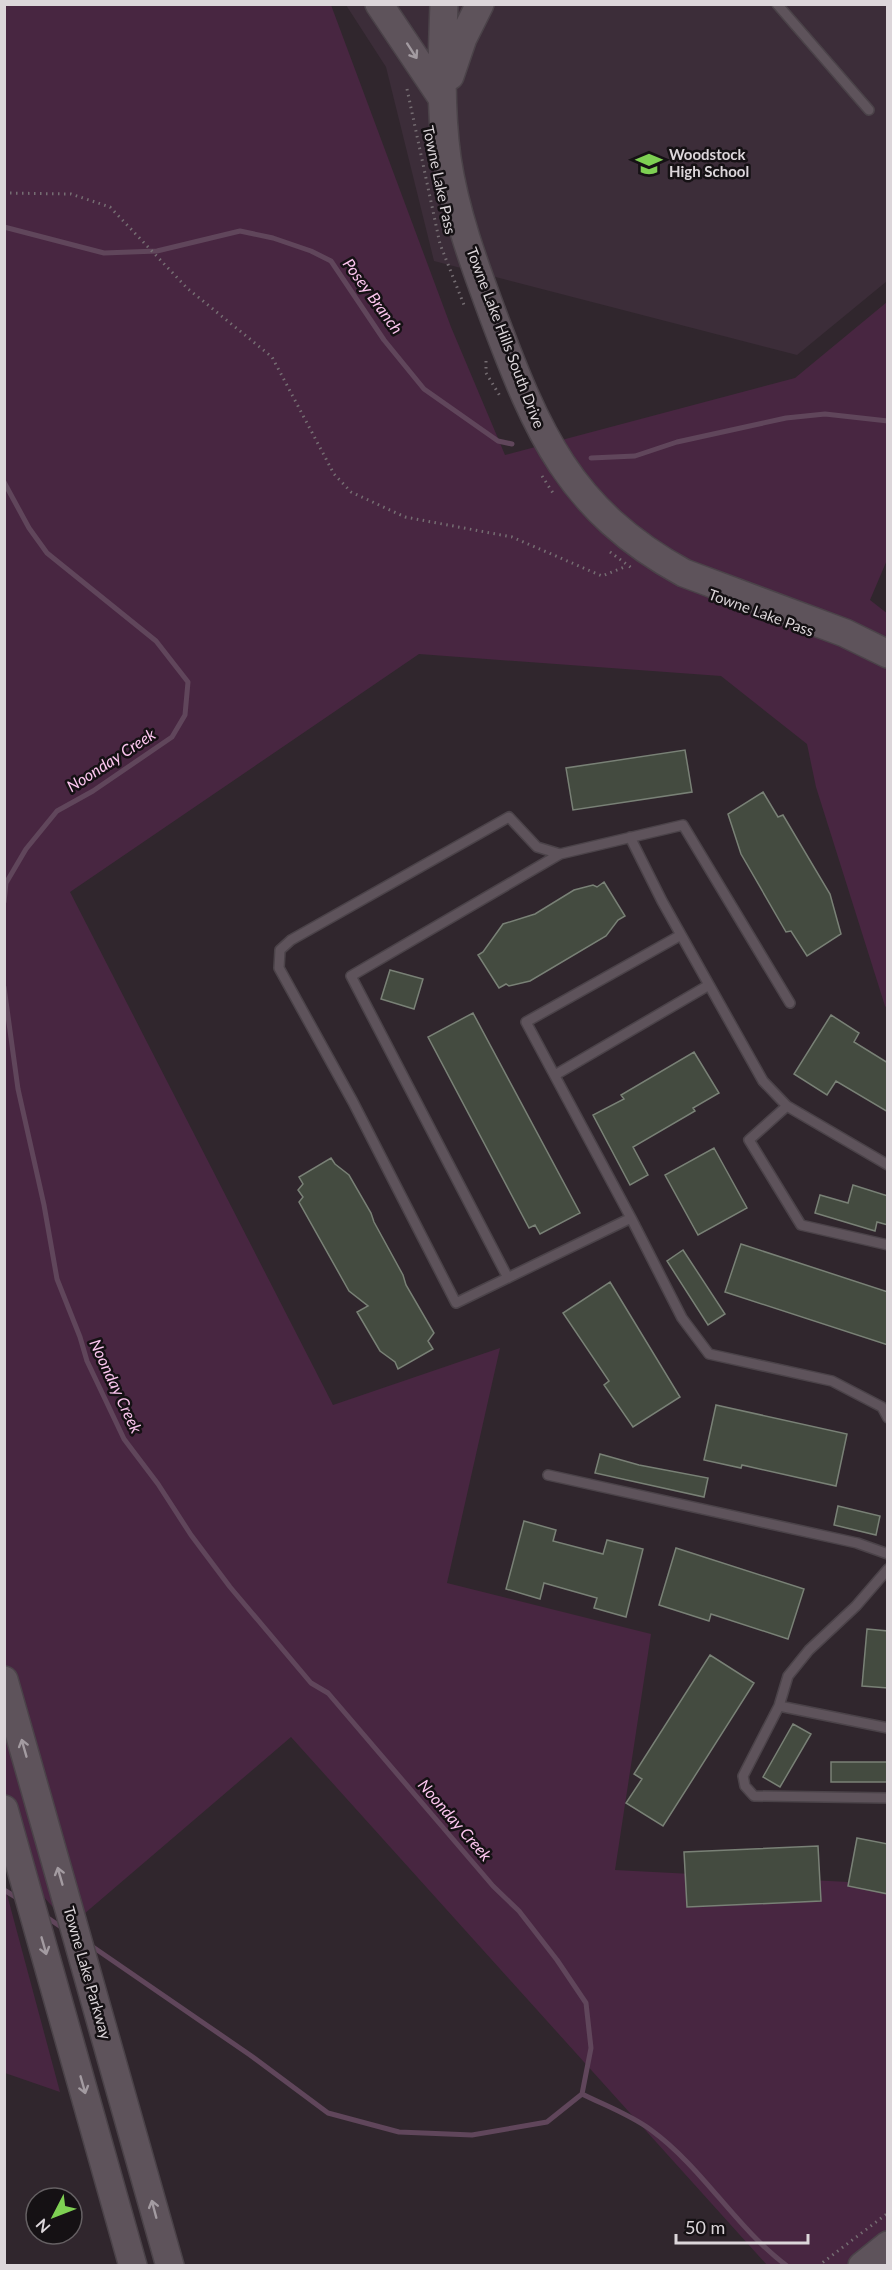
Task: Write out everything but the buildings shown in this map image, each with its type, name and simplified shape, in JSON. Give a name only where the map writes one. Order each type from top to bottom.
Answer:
[{"type":"street","points":[[379,4],[442,101]]},
{"type":"street","name":"Towne Lake Hills South Drive","points":[[444,4],[442,101],[447,159],[453,189],[480,282],[540,430],[558,461],[575,485],[618,530],[660,560],[684,573],[845,633],[888,654]]},
{"type":"street","points":[[442,101],[463,38],[480,4]]},
{"type":"street","name":"Towne Lake Parkway","points":[[4,1680],[170,2265]]},
{"type":"street","points":[[4,1809],[133,2265]]},
{"type":"street","points":[[862,2265],[888,2245]]},
{"type":"lane","points":[[777,4],[869,110]]},
{"type":"lane","points":[[560,854],[537,847],[509,817],[291,940],[280,950],[279,968],[353,1102],[456,1303],[631,1218]]},
{"type":"lane","points":[[508,1278],[351,976],[560,854],[682,825],[790,1003]]},
{"type":"lane","points":[[630,837],[681,935],[763,1081],[787,1106],[888,1165]]},
{"type":"lane","points":[[681,935],[526,1022],[682,1318],[709,1354],[832,1381],[885,1403],[888,1418]]},
{"type":"lane","points":[[555,1075],[709,985]]},
{"type":"lane","points":[[787,1106],[749,1140],[801,1225],[888,1245]]},
{"type":"lane","points":[[548,1475],[857,1543],[888,1554]]},
{"type":"lane","points":[[887,1570],[856,1606],[809,1650],[788,1676],[779,1706],[743,1776],[745,1786],[754,1796],[888,1798]]},
{"type":"lane","points":[[779,1706],[888,1728]]},
{"type":"path","name":"Towne Lake Pass","points":[[406,84],[440,244],[467,312]]},
{"type":"path","points":[[4,193],[71,194],[110,207],[187,288],[272,357],[334,474],[351,492],[405,517],[512,537],[602,576],[627,566]]},
{"type":"path","points":[[482,352],[486,361],[486,373],[502,401]]},
{"type":"path","points":[[540,473],[557,497]]},
{"type":"path","points":[[609,551],[636,571]]},
{"type":"path","points":[[818,2265],[888,2213]]},
{"type":"shaded area","points":[[4,5],[331,5],[451,327],[505,455],[795,378],[887,302],[887,560],[870,600],[888,614],[887,1008],[816,787],[807,744],[721,676],[419,654],[70,892],[333,1405],[500,1348],[447,1583],[651,1634],[615,1870],[887,1884],[887,2265],[767,2265],[291,1737],[70,1926],[5,1854]]},
{"type":"shaded area","name":"Woodstock High School","points":[[346,5],[887,5],[887,281],[797,355],[434,261],[386,67]]},
{"type":"shaded area","points":[[5,1887],[60,2092],[5,2073]]},
{"type":"waterway","name":"Posey Branch","points":[[4,227],[104,253],[157,251],[240,231],[273,238],[311,251],[331,261],[384,340],[424,389],[498,441],[512,444]]},
{"type":"waterway","name":"Posey Branch","points":[[591,458],[635,456],[677,442],[786,418],[825,414],[888,421]]},
{"type":"waterway","name":"Noonday Creek","points":[[4,482],[29,528],[47,553],[156,641],[188,682],[185,715],[172,737],[93,791],[57,811],[26,849],[6,883],[4,902]]},
{"type":"waterway","name":"Noonday Creek","points":[[4,987],[18,1089],[44,1205],[57,1279],[87,1361],[124,1439],[230,1587],[311,1683],[328,1693],[493,1886],[519,1911],[557,1960],[586,2003],[591,2048],[582,2094],[547,2122],[472,2135],[399,2132],[328,2113],[250,2055],[90,1945]]},
{"type":"waterway","name":"Noonday Creek","points":[[4,1890],[19,1899]]},
{"type":"waterway","name":"Noonday Creek","points":[[45,1916],[64,1929]]},
{"type":"waterway","points":[[582,2094],[635,2120],[670,2145],[751,2234],[787,2266]]},
{"type":"place","name":"Woodstock High School","points":[[649,164]]}]
